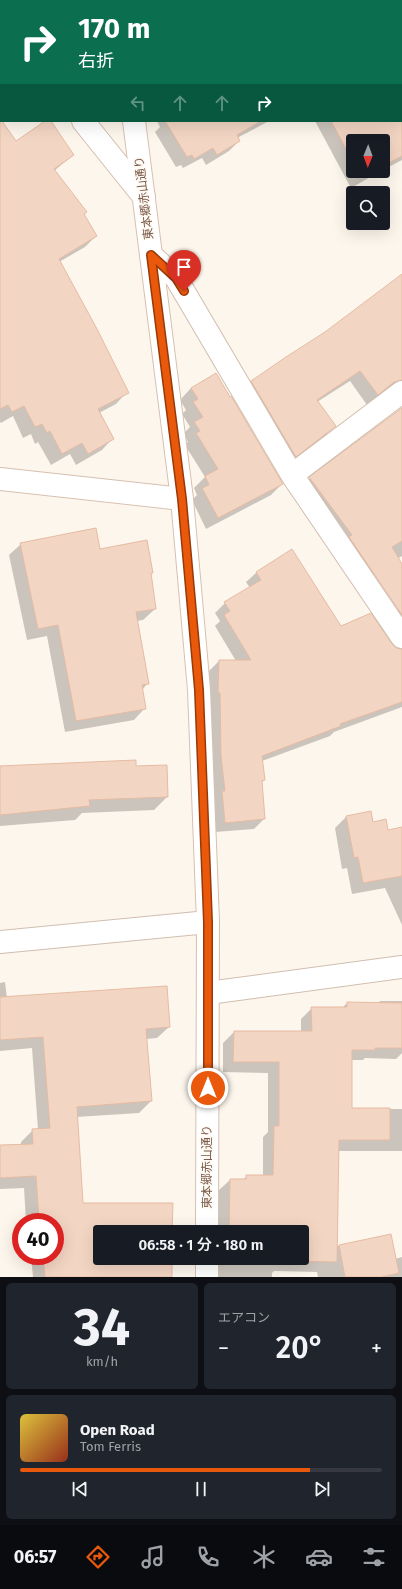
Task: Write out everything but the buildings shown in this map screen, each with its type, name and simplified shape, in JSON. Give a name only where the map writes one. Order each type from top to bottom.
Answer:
[{"type":"street","points":[[84,122],[144,197]]},
{"type":"street","name":"東本郷赤山通り","points":[[134,122],[182,499],[199,690],[208,922],[207,1225]]},
{"type":"street","points":[[151,255],[176,278],[292,475],[402,637]]},
{"type":"street","points":[[292,475],[402,392]]},
{"type":"street","points":[[0,480],[182,499]]},
{"type":"street","points":[[0,942],[208,922]]},
{"type":"street","points":[[208,993],[402,967]]},
{"type":"street","points":[[207,1265],[207,1277]]},
{"type":"route","points":[[184,291],[176,278],[151,255],[182,499],[199,690],[208,922],[208,1088]]}]
